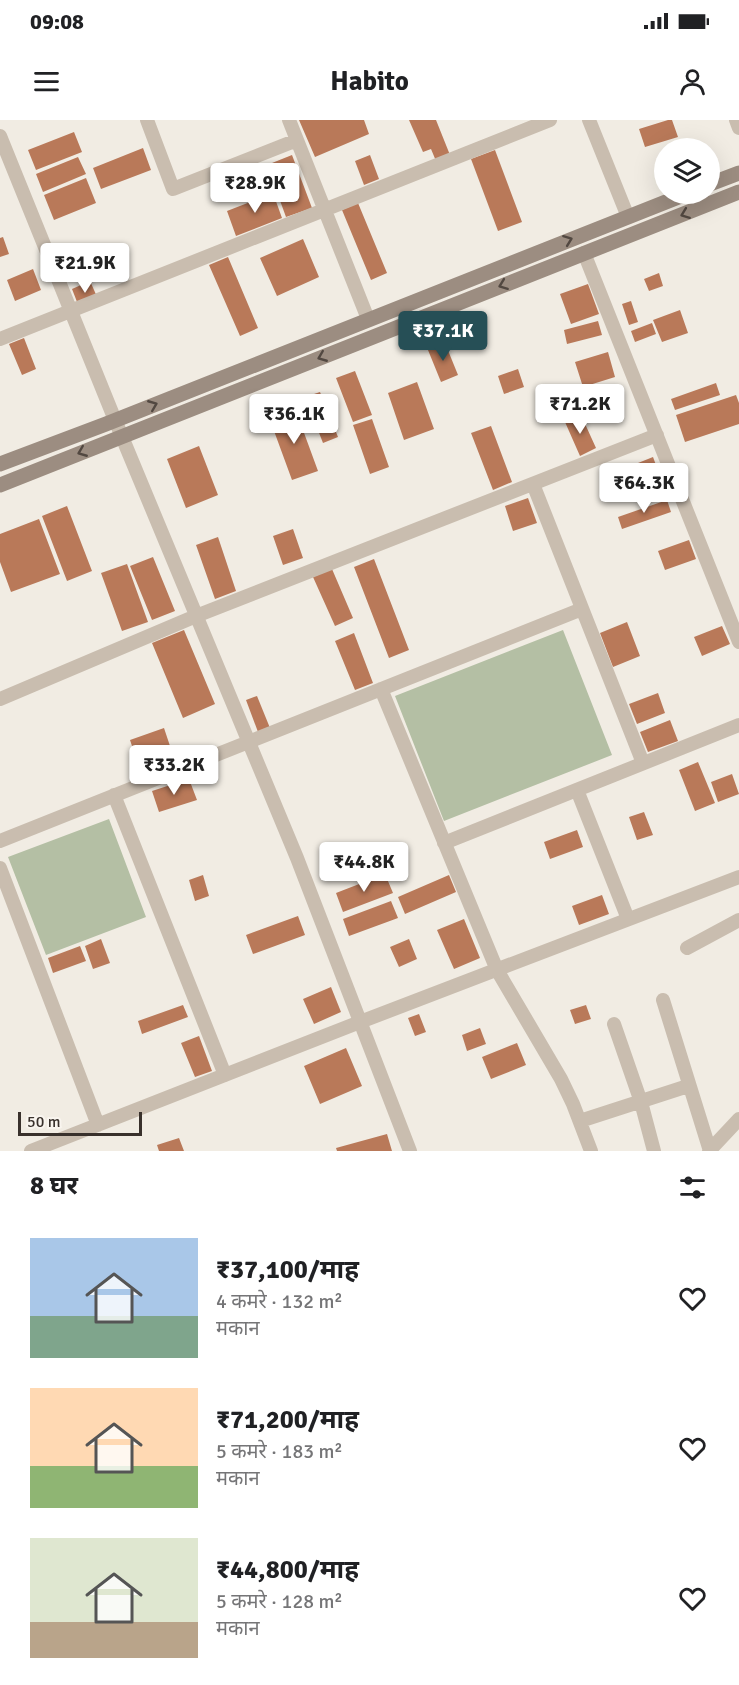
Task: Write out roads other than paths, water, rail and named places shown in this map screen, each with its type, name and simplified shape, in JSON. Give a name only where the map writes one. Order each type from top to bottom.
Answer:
[{"type":"street","points":[[147,120],[173,189],[297,140]]},
{"type":"street","points":[[289,120],[368,319]]},
{"type":"street","points":[[0,339],[550,120]]},
{"type":"street","points":[[589,120],[628,217]]},
{"type":"street","points":[[736,120],[739,128]]},
{"type":"street","points":[[0,136],[297,858],[410,1151]]},
{"type":"street","points":[[720,180],[739,173]]},
{"type":"street","points":[[0,485],[739,192]]},
{"type":"street","points":[[0,464],[661,204]]},
{"type":"street","points":[[584,253],[739,642]]},
{"type":"street","points":[[0,699],[196,616],[657,435]]},
{"type":"street","points":[[533,484],[643,763]]},
{"type":"street","points":[[0,841],[582,609]]},
{"type":"street","points":[[381,689],[497,970],[561,1079],[591,1151]]},
{"type":"street","points":[[444,843],[739,725]]},
{"type":"street","points":[[577,790],[628,919]]},
{"type":"street","points":[[114,795],[225,1075]]},
{"type":"street","points":[[0,868],[98,1125]]},
{"type":"street","points":[[31,1151],[739,877]]},
{"type":"street","points":[[687,948],[739,920]]},
{"type":"street","points":[[663,1000],[709,1151],[739,1119]]},
{"type":"street","points":[[614,1024],[641,1102],[654,1151]]},
{"type":"street","points":[[580,1121],[688,1086]]}]
